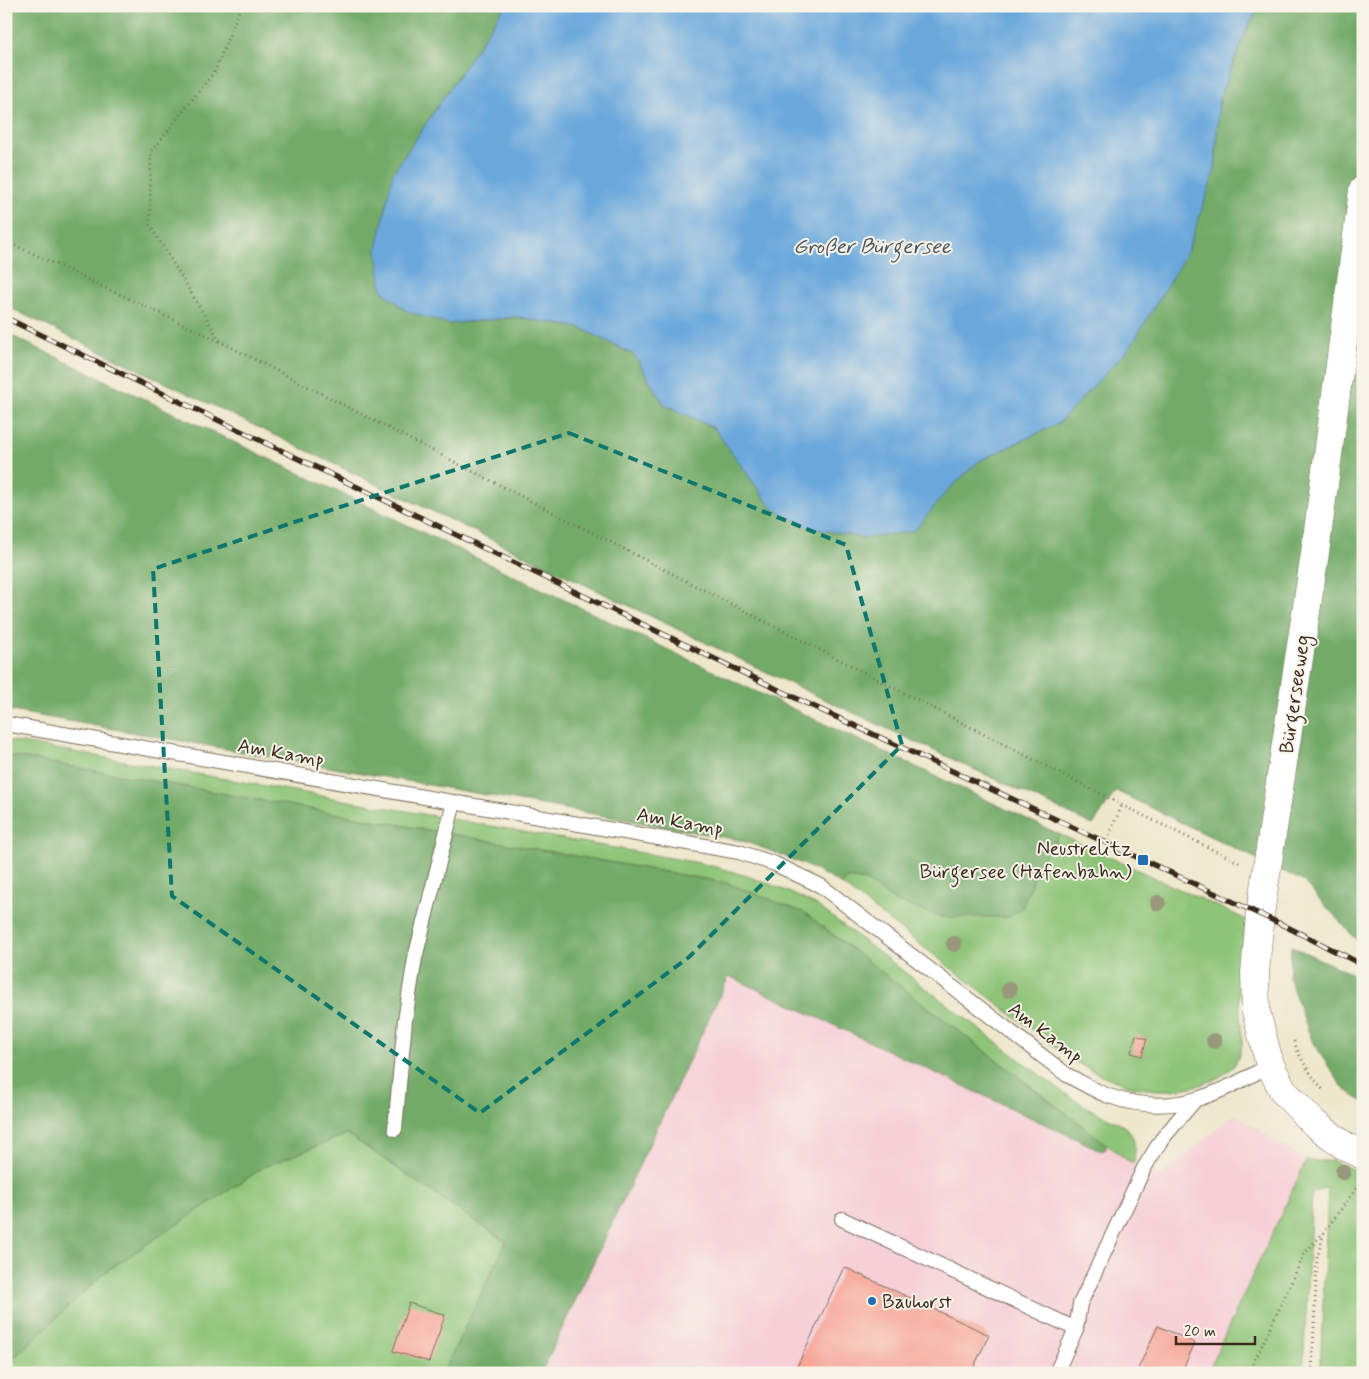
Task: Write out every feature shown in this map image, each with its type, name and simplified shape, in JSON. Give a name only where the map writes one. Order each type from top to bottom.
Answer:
[{"type":"street","name":"Bürgerseeweg","points":[[1363,190],[1315,553],[1260,914],[1255,973],[1256,1012],[1270,1065],[1284,1092],[1314,1123],[1345,1146],[1363,1154]]},
{"type":"lane","name":"Am Kamp","points":[[6,724],[739,852],[775,864],[821,886],[1068,1075],[1107,1096],[1138,1104],[1164,1106],[1194,1101],[1232,1087],[1270,1065]]},
{"type":"lane","points":[[395,1129],[405,1020],[415,958],[454,802]]},
{"type":"lane","points":[[1056,1373],[1076,1329],[1080,1304],[1144,1168],[1162,1139],[1194,1101]]},
{"type":"lane","points":[[842,1219],[1076,1329]]},
{"type":"path","points":[[221,342],[150,225],[151,152],[215,71],[241,6]]},
{"type":"path","points":[[6,241],[221,342],[1122,805],[1267,876]]},
{"type":"path","points":[[1109,835],[1122,805]]},
{"type":"path","points":[[1292,1033],[1297,1051],[1315,1080],[1327,1094]]},
{"type":"path","points":[[1249,1373],[1305,1253],[1324,1232],[1363,1180]]},
{"type":"path","points":[[1312,1373],[1317,1259],[1324,1232]]},
{"type":"highlighted area","points":[[569,433],[846,545],[902,745],[689,957],[480,1113],[172,896],[153,569]]},
{"type":"shaded area","points":[[674,873],[805,913],[1127,1160],[1161,1176],[1235,1114],[1306,1161],[1207,1373],[443,1373],[488,1282]]},
{"type":"green space","points":[[6,6],[505,6],[393,173],[448,324],[517,317],[581,328],[634,355],[664,404],[714,428],[772,508],[946,492],[979,461],[1059,423],[1215,170],[1219,98],[1249,24],[1261,6],[1363,6],[1363,947],[1303,881],[1116,791],[1093,825],[781,679],[6,306]]},
{"type":"green space","points":[[6,333],[763,695],[1059,834],[1054,844],[1039,863],[1022,908],[1009,917],[939,917],[895,901],[866,881],[847,878],[842,885],[817,871],[740,840],[6,710]]},
{"type":"green space","points":[[6,740],[699,863],[761,881],[819,907],[1057,1088],[1084,1106],[1126,1128],[1134,1141],[1134,1163],[1127,1160],[805,913],[727,883],[6,755]]},
{"type":"green space","points":[[6,755],[727,883],[805,913],[1106,1144],[1106,1149],[1102,1151],[729,976],[541,1373],[443,1373],[506,1242],[347,1134],[264,1167],[108,1270],[6,1365]]},
{"type":"green space","points":[[1059,834],[1247,920],[1239,973],[1241,1048],[1236,1063],[1225,1073],[1211,1081],[1192,1087],[1156,1090],[1124,1084],[1090,1070],[1073,1061],[842,885],[847,878],[866,881],[895,901],[1022,908],[1039,863],[1054,844]]},
{"type":"green space","points":[[1291,946],[1363,979],[1363,1102],[1343,1088],[1313,1043],[1289,979]]},
{"type":"green space","points":[[347,1134],[506,1242],[443,1373],[6,1373],[6,1365],[108,1270],[264,1167]]},
{"type":"green space","points":[[1306,1161],[1333,1161],[1363,1174],[1363,1373],[1320,1373],[1328,1187],[1312,1193],[1303,1373],[1207,1373]]},
{"type":"water","name":"Großer Bürgersee","points":[[505,6],[1261,6],[1249,24],[1219,98],[1215,170],[1188,250],[1131,346],[1059,423],[979,461],[946,492],[914,531],[864,538],[808,527],[772,508],[714,428],[664,404],[634,355],[581,328],[517,317],[449,324],[408,312],[382,291],[377,249],[393,173]]},
{"type":"building","points":[[1136,1035],[1147,1039],[1142,1056],[1131,1053]]},
{"type":"building","name":"Bauhorst","points":[[844,1267],[989,1335],[971,1373],[794,1373]]},
{"type":"building","points":[[409,1303],[445,1315],[429,1362],[393,1351]]},
{"type":"building","points":[[1158,1326],[1195,1343],[1181,1373],[1136,1373]]},
{"type":"railway","points":[[6,318],[806,703],[1285,926],[1363,965]]},
{"type":"place","name":"Neustrelitz Bürgersee (Hafenbahn)","points":[[1143,860]]},
{"type":"place","name":"Bauhorst","points":[[872,1301]]}]
